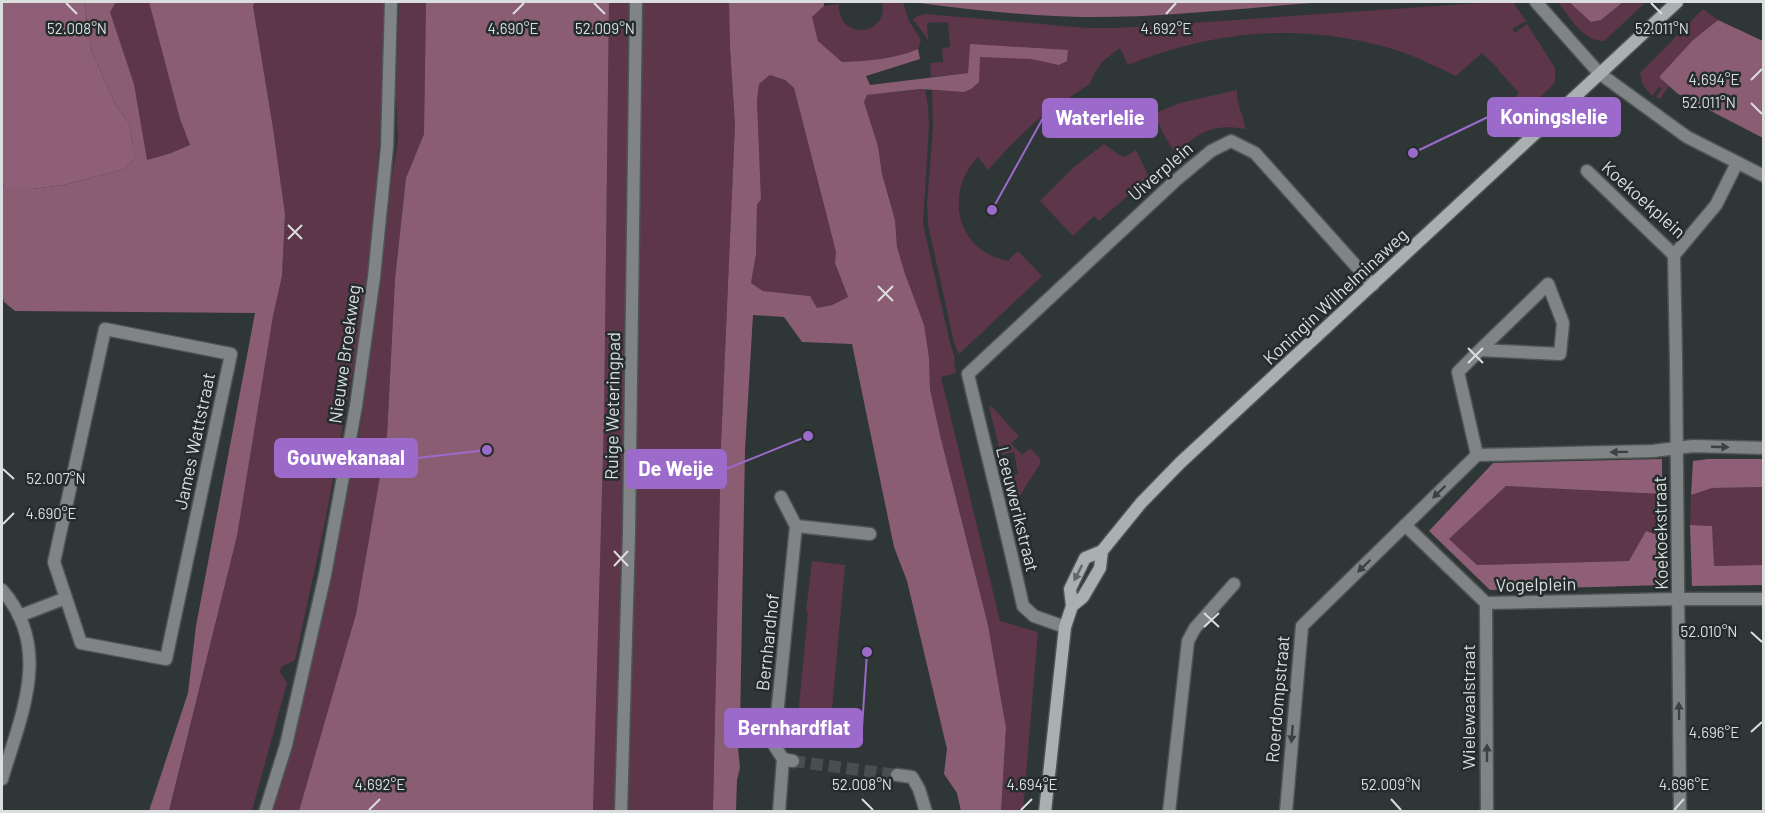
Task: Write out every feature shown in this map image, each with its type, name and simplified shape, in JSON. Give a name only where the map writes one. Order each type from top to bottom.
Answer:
[{"type":"main road","name":"Koningin Wilhelminaweg","points":[[1045,812],[1065,627],[1072,606],[1083,597],[1100,568],[1102,551],[1141,503],[1180,464],[1677,2]]},
{"type":"street","name":"Nieuwe Broekweg","points":[[265,812],[286,745],[325,575],[356,406],[374,277],[387,147],[391,2]]},
{"type":"street","name":"Ruige Weteringpad","points":[[621,812],[629,533],[636,2]]},
{"type":"street","points":[[1536,2],[1599,73],[1687,137],[1764,176]]},
{"type":"street","name":"Uiverplein","points":[[968,374],[1175,181],[1211,151],[1231,141],[1255,153],[1373,285]]},
{"type":"street","name":"Koekoekplein","points":[[1587,171],[1674,255],[1716,205],[1737,163]]},
{"type":"street","name":"Koekoekstraat","points":[[1674,255],[1680,812]]},
{"type":"street","points":[[1477,455],[1458,372],[1480,350],[1548,284],[1563,323],[1560,354],[1480,350]]},
{"type":"street","name":"James Wattstraat","points":[[105,329],[231,354],[166,659],[81,643],[66,598],[54,562],[105,329]]},
{"type":"street","name":"Leeuwerikstraat","points":[[968,374],[1023,606],[1034,616],[1065,627]]},
{"type":"street","points":[[1405,525],[1477,455],[1653,451],[1693,446],[1764,448]]},
{"type":"street","points":[[781,497],[796,526],[870,534]]},
{"type":"street","name":"Vogelplein","points":[[1405,525],[1486,603],[1764,599]]},
{"type":"street","name":"Roerdompstraat","points":[[1286,812],[1302,626],[1405,525]]},
{"type":"street","name":"Bernhardhof","points":[[779,812],[788,760],[774,745],[796,526]]},
{"type":"street","points":[[1169,812],[1188,641],[1195,627],[1234,584]]},
{"type":"street","points":[[2,590],[20,616],[28,638],[31,661],[23,710],[2,779]]},
{"type":"street","points":[[20,616],[66,598]]},
{"type":"street","name":"Wielewaalstraat","points":[[1486,603],[1487,812]]},
{"type":"street","points":[[897,775],[912,777],[919,789],[926,812]]},
{"type":"shaded area","points":[[2,2],[84,2],[92,52],[115,104],[129,123],[133,160],[125,169],[63,185],[33,189],[4,189],[2,178]]},
{"type":"shaded area","points":[[84,2],[116,2],[110,12],[134,84],[147,160],[190,145],[180,119],[149,2],[255,2],[253,6],[285,214],[282,276],[273,316],[237,536],[169,811],[149,811],[188,693],[196,626],[255,313],[15,311],[4,302],[2,293],[2,178],[4,189],[33,189],[63,185],[125,169],[133,160],[129,123],[115,104],[92,52]]},
{"type":"shaded area","points":[[116,2],[149,2],[180,119],[190,145],[146,160],[134,84],[110,12]]},
{"type":"shaded area","points":[[255,2],[384,2],[381,115],[376,190],[362,321],[325,522],[295,660],[281,667],[280,672],[287,683],[252,811],[169,812],[237,536],[273,316],[282,276],[285,214],[253,5]]},
{"type":"shaded area","points":[[399,2],[426,2],[424,134],[406,178],[395,279],[387,436],[356,614],[306,791],[299,811],[267,812],[317,631],[338,540],[361,422],[391,180],[398,141],[396,95]]},
{"type":"shaded area","points":[[426,2],[609,2],[604,421],[593,811],[299,811],[356,614],[387,436],[395,279],[406,178],[424,134]]},
{"type":"shaded area","points":[[609,2],[729,2],[735,124],[721,445],[713,811],[593,812],[604,421]]},
{"type":"shaded area","points":[[729,2],[824,2],[824,6],[812,17],[818,41],[842,62],[890,57],[918,49],[920,59],[866,76],[870,85],[968,73],[970,44],[1068,50],[1067,61],[1059,65],[1031,59],[980,57],[979,82],[964,92],[921,89],[867,95],[864,102],[878,146],[882,174],[895,220],[897,247],[924,325],[929,358],[930,389],[988,625],[1006,728],[1001,811],[961,811],[957,793],[944,774],[947,749],[907,581],[894,547],[852,344],[802,342],[784,317],[753,315],[745,450],[740,726],[744,733],[738,748],[740,768],[737,780],[736,811],[713,811],[721,445],[735,124]],"holes":[[[770,75],[785,80],[794,88],[836,252],[835,263],[848,297],[832,305],[817,308],[810,296],[763,291],[751,283],[756,254],[757,205],[761,199],[757,101],[759,84]]]},
{"type":"shaded area","points":[[882,2],[903,2],[909,21],[921,40],[918,49],[890,57],[842,62],[818,41],[811,17],[824,6],[839,4],[841,16],[846,24],[854,29],[863,30],[871,28],[878,22],[882,13]]},
{"type":"shaded area","points":[[919,2],[1328,2],[1175,14],[1082,17],[1001,12]]},
{"type":"shaded area","points":[[1513,2],[1526,21],[1513,28],[1513,31],[1516,32],[1527,24],[1555,68],[1555,83],[1509,127],[1498,115],[1519,93],[1482,53],[1456,76],[1393,49],[1359,40],[1325,35],[1292,33],[1226,37],[1161,53],[1128,65],[1120,48],[1103,61],[1090,84],[1035,122],[988,170],[978,157],[967,171],[961,187],[959,204],[961,220],[967,234],[977,246],[991,256],[1009,261],[1018,251],[1042,276],[959,354],[954,343],[928,224],[927,204],[933,128],[932,90],[964,92],[979,82],[979,56],[1031,59],[1059,65],[970,44],[968,73],[931,77],[930,63],[943,62],[942,48],[950,47],[948,22],[927,23],[928,40],[913,19],[925,14],[1087,28],[1118,28]]},
{"type":"shaded area","points":[[1558,2],[1569,2],[1591,22],[1601,20],[1623,2],[1646,2],[1604,41],[1596,40],[1583,33]]},
{"type":"shaded area","points":[[1569,2],[1623,2],[1601,20],[1591,22]]},
{"type":"shaded area","points":[[1703,9],[1718,20],[1693,40],[1660,78],[1669,86],[1660,99],[1656,97],[1662,88],[1659,87],[1652,96],[1644,86],[1640,73]]},
{"type":"shaded area","points":[[1718,20],[1763,41],[1763,138],[1678,94],[1660,78],[1693,40]]},
{"type":"shaded area","points":[[770,75],[785,80],[794,88],[836,252],[835,263],[848,297],[832,305],[817,308],[810,296],[763,291],[751,283],[756,254],[757,205],[761,199],[757,101],[759,84]]},
{"type":"shaded area","points":[[925,89],[929,126],[923,224],[955,359],[956,373],[941,377],[1000,621],[1038,632],[1023,811],[1001,811],[1006,728],[988,625],[940,435],[930,389],[929,358],[897,247],[895,220],[882,174],[878,146],[864,102],[867,95]]},
{"type":"shaded area","points":[[1237,90],[1245,129],[1215,128],[1199,135],[1176,154],[1153,114],[1180,103]]},
{"type":"shaded area","points":[[1104,144],[1124,157],[1136,150],[1149,177],[1099,221],[1094,216],[1073,236],[1040,201],[1075,166]]},
{"type":"shaded area","points":[[991,406],[1019,436],[1011,443],[1022,455],[1030,448],[1040,458],[1040,464],[1012,508],[1006,477],[1018,474],[1014,452],[1001,455],[989,407]]},
{"type":"shaded area","points":[[1662,459],[1662,494],[1506,486],[1449,539],[1477,565],[1629,561],[1646,531],[1663,537],[1663,585],[1490,590],[1429,531],[1493,463]]},
{"type":"shaded area","points":[[1763,459],[1763,487],[1712,488],[1691,495],[1693,461]]},
{"type":"shaded area","points":[[1506,486],[1662,494],[1663,537],[1646,531],[1630,561],[1477,565],[1449,539]]},
{"type":"shaded area","points":[[1763,487],[1763,565],[1713,566],[1712,526],[1690,525],[1691,495],[1712,488]]},
{"type":"shaded area","points":[[1690,525],[1712,526],[1714,566],[1763,565],[1763,585],[1692,586]]},
{"type":"shaded area","points":[[812,561],[845,565],[831,720],[811,719],[804,716],[803,727],[797,727],[808,612],[806,611]]},
{"type":"tunnel","points":[[793,761],[897,775]]},
{"type":"place","name":"Koningslelie","points":[[1413,153]]},
{"type":"place","name":"Waterlelie","points":[[992,210]]},
{"type":"place","name":"De Weije","points":[[808,436]]},
{"type":"place","name":"Gouwekanaal","points":[[487,450]]},
{"type":"place","name":"Bernhardflat","points":[[867,652]]}]
